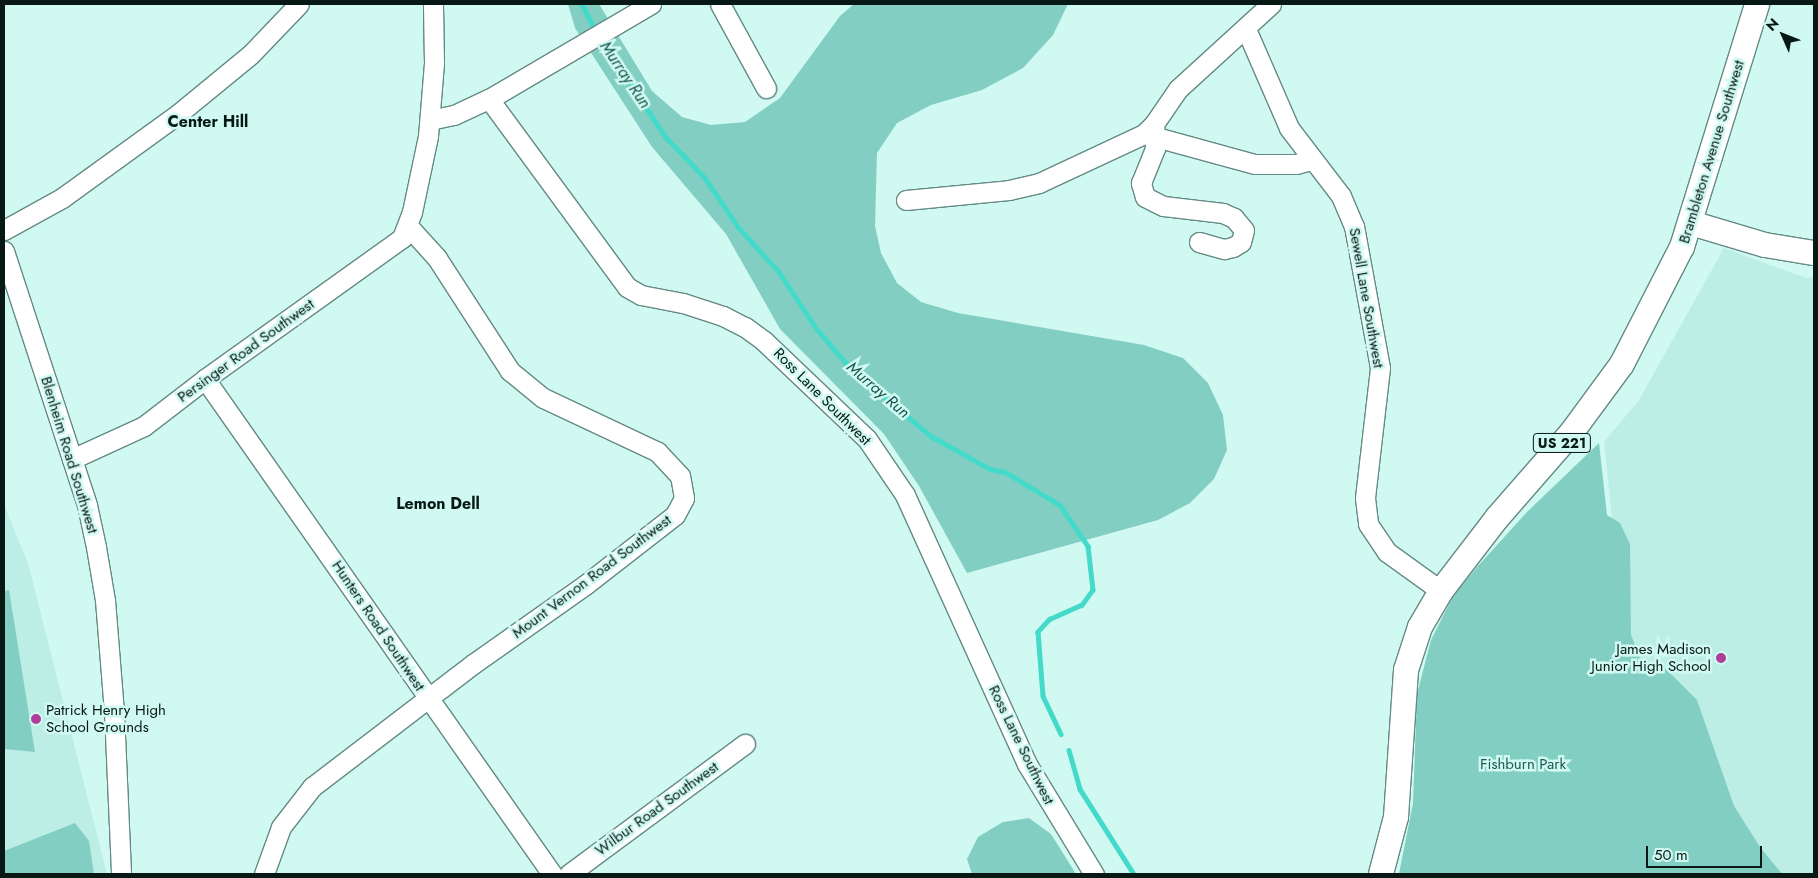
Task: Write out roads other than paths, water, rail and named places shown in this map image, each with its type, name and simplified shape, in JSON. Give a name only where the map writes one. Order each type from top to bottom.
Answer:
[{"type":"main road","name":"Brambleton Avenue Southwest","points":[[1381,874],[1396,817],[1406,670],[1420,627],[1441,591],[1497,518],[1572,432],[1612,379],[1669,273],[1692,222],[1757,4]]},
{"type":"main road","points":[[1692,222],[1765,245],[1814,254]]},
{"type":"street","points":[[4,230],[62,198],[178,114],[251,54],[299,4]]},
{"type":"street","points":[[408,226],[430,120],[434,63],[433,4]]},
{"type":"street","points":[[430,120],[454,115],[489,100],[651,4]]},
{"type":"street","points":[[720,4],[766,88]]},
{"type":"street","points":[[1199,242],[1224,249],[1233,247],[1241,242],[1244,230],[1234,218],[1222,213],[1163,206],[1145,197],[1141,183],[1152,131],[1178,89],[1246,29],[1270,4]]},
{"type":"street","name":"Sewell Lane Southwest","points":[[1246,29],[1274,96],[1311,160],[1341,196],[1354,226],[1378,351],[1378,396],[1365,498],[1368,524],[1375,537],[1393,557],[1441,591]]},
{"type":"street","name":"Ross Lane Southwest","points":[[489,100],[627,287],[641,295],[683,303],[723,316],[744,326],[764,341],[867,439],[905,495],[1031,772],[1094,874]]},
{"type":"street","points":[[906,200],[1009,190],[1038,183],[1152,131],[1255,164],[1296,164],[1311,160]]},
{"type":"street","name":"Persinger Road Southwest","points":[[72,459],[144,426],[205,378],[394,246],[408,226]]},
{"type":"street","name":"Mount Vernon Road Southwest","points":[[264,874],[281,827],[312,787],[428,698],[585,585],[675,515],[684,498],[684,487],[670,463],[658,452],[543,398],[525,386],[510,371],[436,258],[408,226]]},
{"type":"street","name":"Blenheim Road Southwest","points":[[4,251],[87,505],[105,600],[121,874]]},
{"type":"street","name":"Hunters Road Southwest","points":[[205,378],[552,874]]},
{"type":"street","name":"Wilbur Road Southwest","points":[[569,874],[745,744]]},
{"type":"waterway","name":"Murray Run","points":[[582,4],[596,32]]},
{"type":"waterway","name":"Murray Run","points":[[601,38],[665,136],[705,178],[739,228],[779,272],[816,328],[852,370],[931,436],[990,469],[1005,472],[1060,505],[1088,546],[1093,590],[1082,605],[1050,619],[1038,632],[1043,696],[1061,734]]},
{"type":"waterway","name":"Murray Run","points":[[1069,750],[1080,789],[1134,874]]},
{"type":"place","name":"James Madison Junior High School","points":[[1721,658]]},
{"type":"place","name":"Patrick Henry High School Grounds","points":[[36,719]]},
{"type":"district","name":"Center Hill","points":[[208,122]]},
{"type":"district","name":"Lemon Dell","points":[[438,504]]},
{"type":"park label","name":"Fishburn Park","points":[[1523,765]]}]
